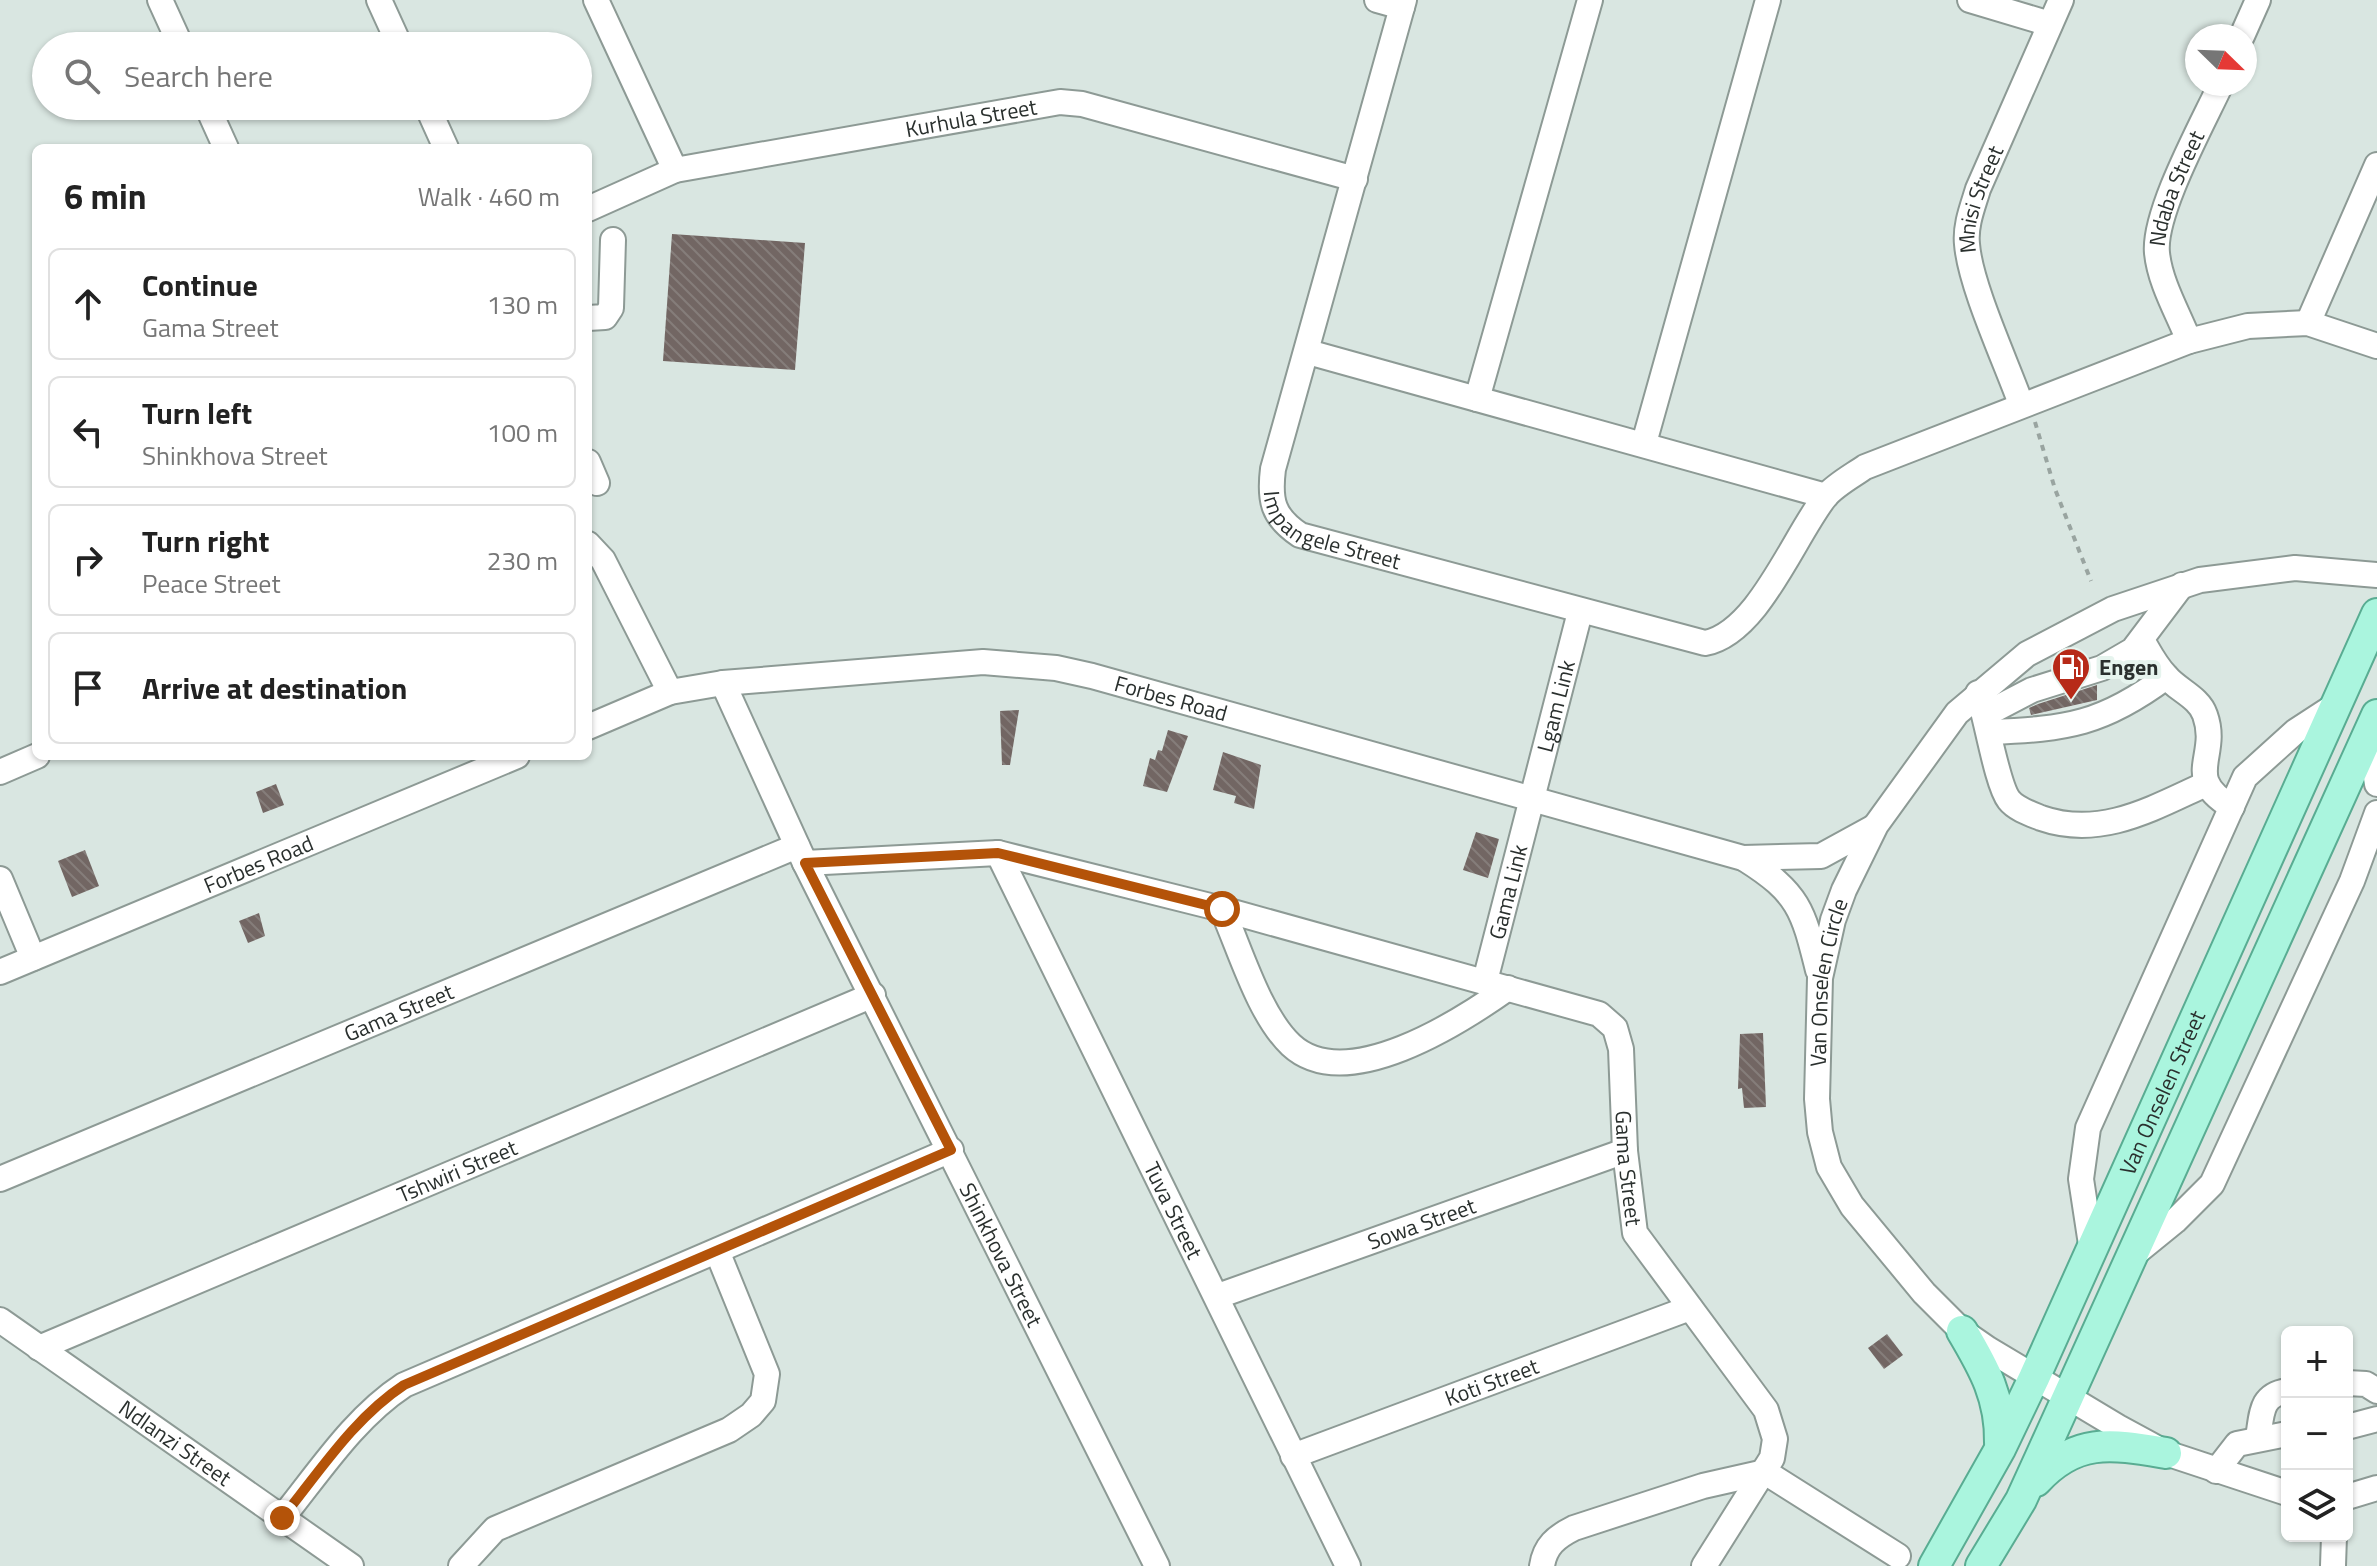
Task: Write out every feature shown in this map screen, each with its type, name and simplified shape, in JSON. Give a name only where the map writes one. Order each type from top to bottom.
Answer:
[{"type":"main road","name":"Van Onselen Street","points":[[1934,1566],[2000,1449],[2034,1378],[2377,614]]},
{"type":"main road","name":"Van Onselen Street","points":[[1981,1566],[2021,1500],[2373,724]]},
{"type":"main road","points":[[1962,1331],[1990,1380],[1998,1403],[2000,1449]]},
{"type":"main road","points":[[2021,1500],[2053,1464],[2084,1447],[2129,1446],[2166,1453]]},
{"type":"street","points":[[160,0],[175,32]]},
{"type":"street","points":[[379,0],[394,32]]},
{"type":"street","points":[[1377,0],[1403,3]]},
{"type":"street","points":[[1477,399],[1590,0]]},
{"type":"street","points":[[1644,443],[1768,0]]},
{"type":"street","points":[[1970,0],[2050,24]]},
{"type":"street","name":"Mnisi Street","points":[[2025,402],[1972,271],[1967,243],[1969,220],[1978,189],[2061,0]]},
{"type":"street","points":[[2247,24],[2258,0]]},
{"type":"street","points":[[604,1],[675,170]]},
{"type":"street","name":"Impangele Street","points":[[1403,3],[1272,481],[1274,511],[1286,526],[1322,543],[1705,643],[1720,640],[1754,607],[1826,496]]},
{"type":"street","name":"Ndaba Street","points":[[2189,341],[2163,279],[2156,249],[2166,209],[2216,96]]},
{"type":"street","name":"Kurhula Street","points":[[592,207],[675,170],[1060,102],[1082,104],[1355,179]]},
{"type":"street","points":[[213,120],[224,144]]},
{"type":"street","points":[[433,120],[444,144]]},
{"type":"street","points":[[2308,323],[2377,165]]},
{"type":"street","points":[[592,318],[605,317],[611,308],[613,240]]},
{"type":"street","points":[[1308,352],[1826,496],[1865,467],[2025,402],[2189,341],[2248,326],[2308,323],[2377,346]]},
{"type":"street","points":[[592,548],[603,560],[670,692]]},
{"type":"street","name":"Van Onselen Circle","points":[[2281,1491],[2166,1453],[2034,1378],[1962,1331],[1884,1247],[1852,1206],[1829,1167],[1820,1132],[1817,1099],[1820,978],[1844,890],[1876,825],[1934,740],[1985,713],[2027,654],[2070,629],[2182,585],[2235,574],[2295,568],[2377,575]]},
{"type":"street","points":[[1985,713],[2032,690],[2102,668],[2133,650],[2182,585]]},
{"type":"street","name":"Lgam Link","points":[[1533,801],[1580,612]]},
{"type":"street","points":[[2142,640],[2166,677],[2201,705],[2205,715],[2206,784],[2212,795],[2232,807]]},
{"type":"street","name":"Forbes Road","points":[[592,725],[670,692],[723,683],[983,662],[1056,668],[1743,858],[1774,877],[1795,900],[1809,932],[1820,978]]},
{"type":"street","points":[[1985,713],[2050,730],[2104,717],[2134,701],[2166,677]]},
{"type":"street","name":"Shinkhova Street","points":[[723,683],[801,854],[1157,1566]]},
{"type":"street","points":[[2092,1251],[2081,1179],[2081,1155],[2088,1128],[2245,777],[2267,754],[2339,703]]},
{"type":"street","points":[[1985,713],[2007,796],[2018,807],[2048,820],[2090,825],[2131,818],[2206,784]]},
{"type":"street","points":[[2373,724],[2377,784]]},
{"type":"street","points":[[0,772],[32,758]]},
{"type":"street","name":"Forbes Road","points":[[0,972],[507,760]]},
{"type":"street","name":"Gama Link","points":[[1496,984],[1533,801]]},
{"type":"street","points":[[2132,1256],[2175,1221],[2212,1184],[2352,881],[2377,813]]},
{"type":"street","name":"Forbes Road","points":[[1743,858],[1821,856],[1876,825]]},
{"type":"street","name":"Gama Street","points":[[0,1179],[801,854],[998,853],[1222,909],[1577,1005],[1599,1014],[1615,1028],[1624,1082],[1625,1151],[1635,1233],[1766,1410],[1775,1439],[1765,1472],[1704,1566]]},
{"type":"street","name":"Tuva Street","points":[[998,853],[1348,1566]]},
{"type":"street","points":[[0,879],[33,958]]},
{"type":"street","points":[[1222,909],[1267,1011],[1281,1032],[1292,1046],[1329,1064],[1350,1064],[1405,1046],[1454,1022],[1496,984]]},
{"type":"street","name":"Tshwiri Street","points":[[39,1348],[873,995]]},
{"type":"street","points":[[282,1518],[358,1423],[380,1401],[404,1385],[951,1150]]},
{"type":"street","name":"Sowa Street","points":[[1218,1296],[1625,1151]]},
{"type":"street","points":[[461,1566],[495,1529],[729,1430],[751,1415],[763,1401],[767,1374],[717,1251]]},
{"type":"street","name":"Koti Street","points":[[1293,1456],[1690,1308]]},
{"type":"street","name":"Ndlanzi Street","points":[[0,1320],[351,1566]]},
{"type":"street","points":[[2353,1383],[2366,1384],[2377,1391]]},
{"type":"street","points":[[2258,1438],[2263,1405],[2275,1393],[2281,1392]]},
{"type":"street","points":[[2353,1425],[2377,1419]]},
{"type":"street","points":[[2216,1471],[2237,1444],[2281,1435]]},
{"type":"street","points":[[1542,1566],[1547,1549],[1558,1535],[1574,1528],[1703,1486],[1765,1472],[1898,1556]]},
{"type":"street","points":[[2353,1495],[2377,1488]]},
{"type":"street","points":[[2333,1566],[2334,1542]]},
{"type":"path","points":[[2025,402],[2091,581]]},
{"type":"building","points":[[672,234],[805,243],[795,370],[663,361]]},
{"type":"building","points":[[2097,685],[2097,700],[2031,715],[2029,708]]},
{"type":"building","points":[[1019,710],[1010,765],[1002,765],[1000,711]]},
{"type":"building","points":[[1168,730],[1188,736],[1167,792],[1143,786],[1150,758],[1155,760],[1158,750],[1162,751]]},
{"type":"building","points":[[1223,752],[1261,765],[1254,809],[1234,803],[1236,796],[1213,790]]},
{"type":"building","points":[[276,784],[284,805],[263,813],[256,792]]},
{"type":"building","points":[[1476,832],[1499,839],[1488,878],[1463,870]]},
{"type":"building","points":[[85,850],[99,886],[72,897],[58,861]]},
{"type":"building","points":[[259,913],[265,936],[248,943],[239,921]]},
{"type":"building","points":[[1763,1033],[1766,1107],[1744,1108],[1742,1088],[1738,1089],[1740,1034]]},
{"type":"building","points":[[1887,1334],[1903,1355],[1884,1369],[1868,1348]]},
{"type":"place","name":"Engen","points":[[2071,701]]},
{"type":"route","points":[[282,1518],[358,1423],[380,1401],[404,1385],[951,1150],[805,863],[998,853],[1222,909]]}]
